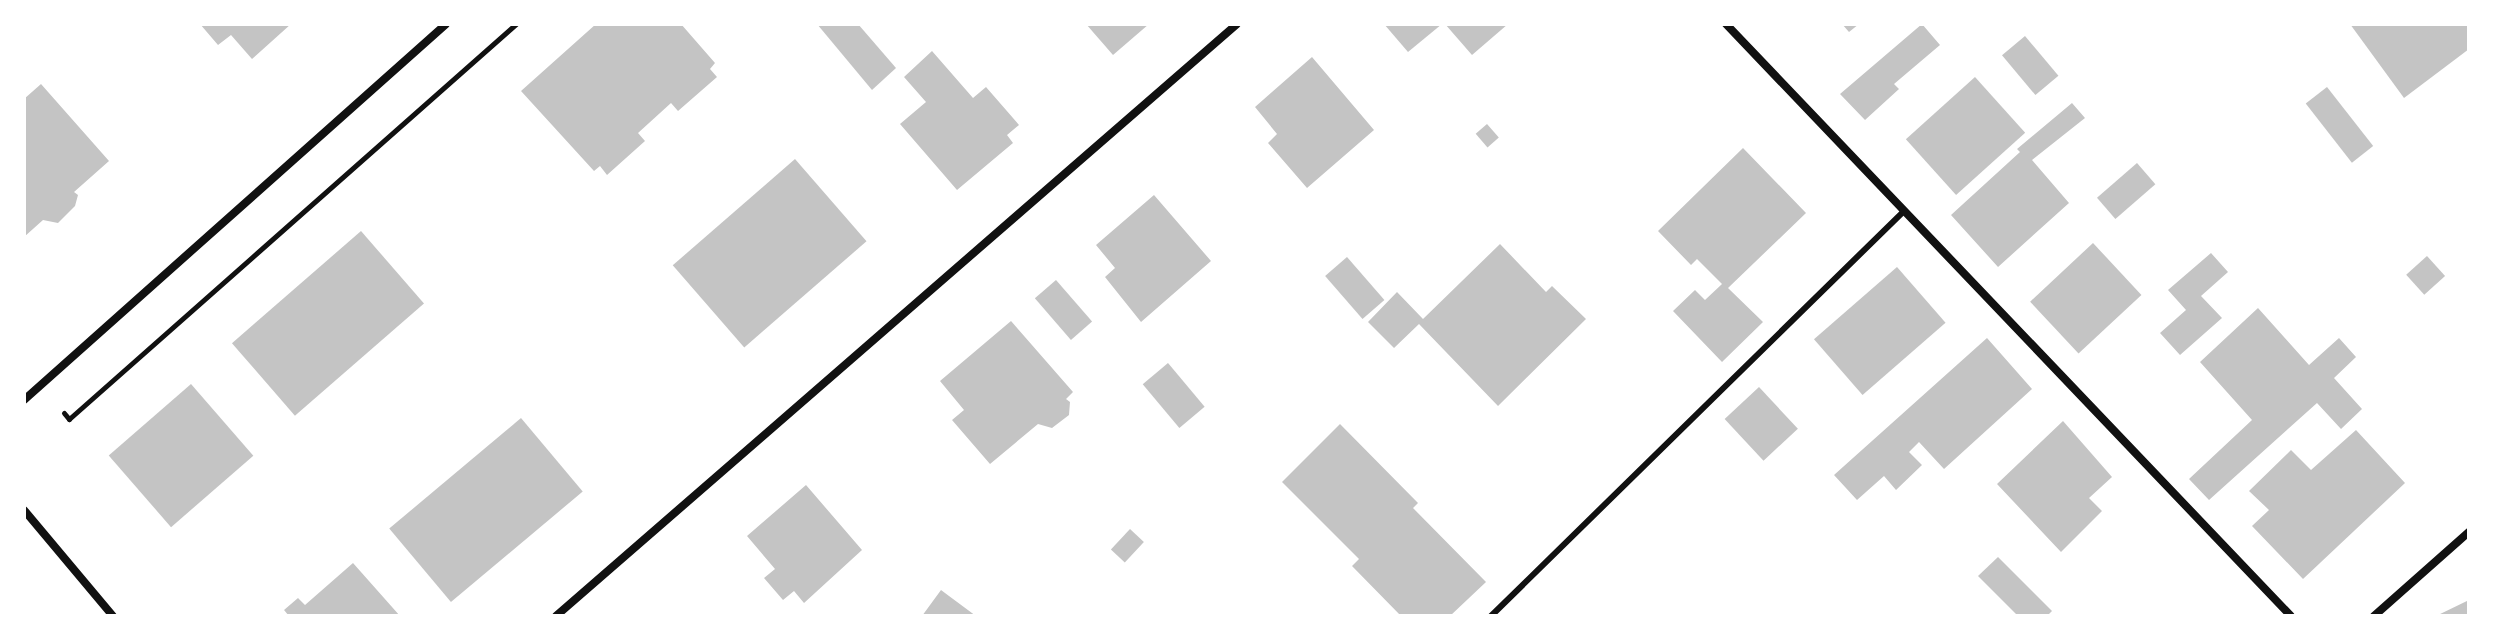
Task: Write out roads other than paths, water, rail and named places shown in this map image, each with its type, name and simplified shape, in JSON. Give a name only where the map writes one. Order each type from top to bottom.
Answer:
[{"type":"street","points":[[24,400],[446,24]]},
{"type":"street","points":[[556,616],[1237,24]]},
{"type":"street","points":[[1726,24],[2291,616]]},
{"type":"street","points":[[24,510],[113,616]]},
{"type":"street","points":[[2374,616],[2469,532]]},
{"type":"lane","points":[[1491,616],[1904,211]]}]
